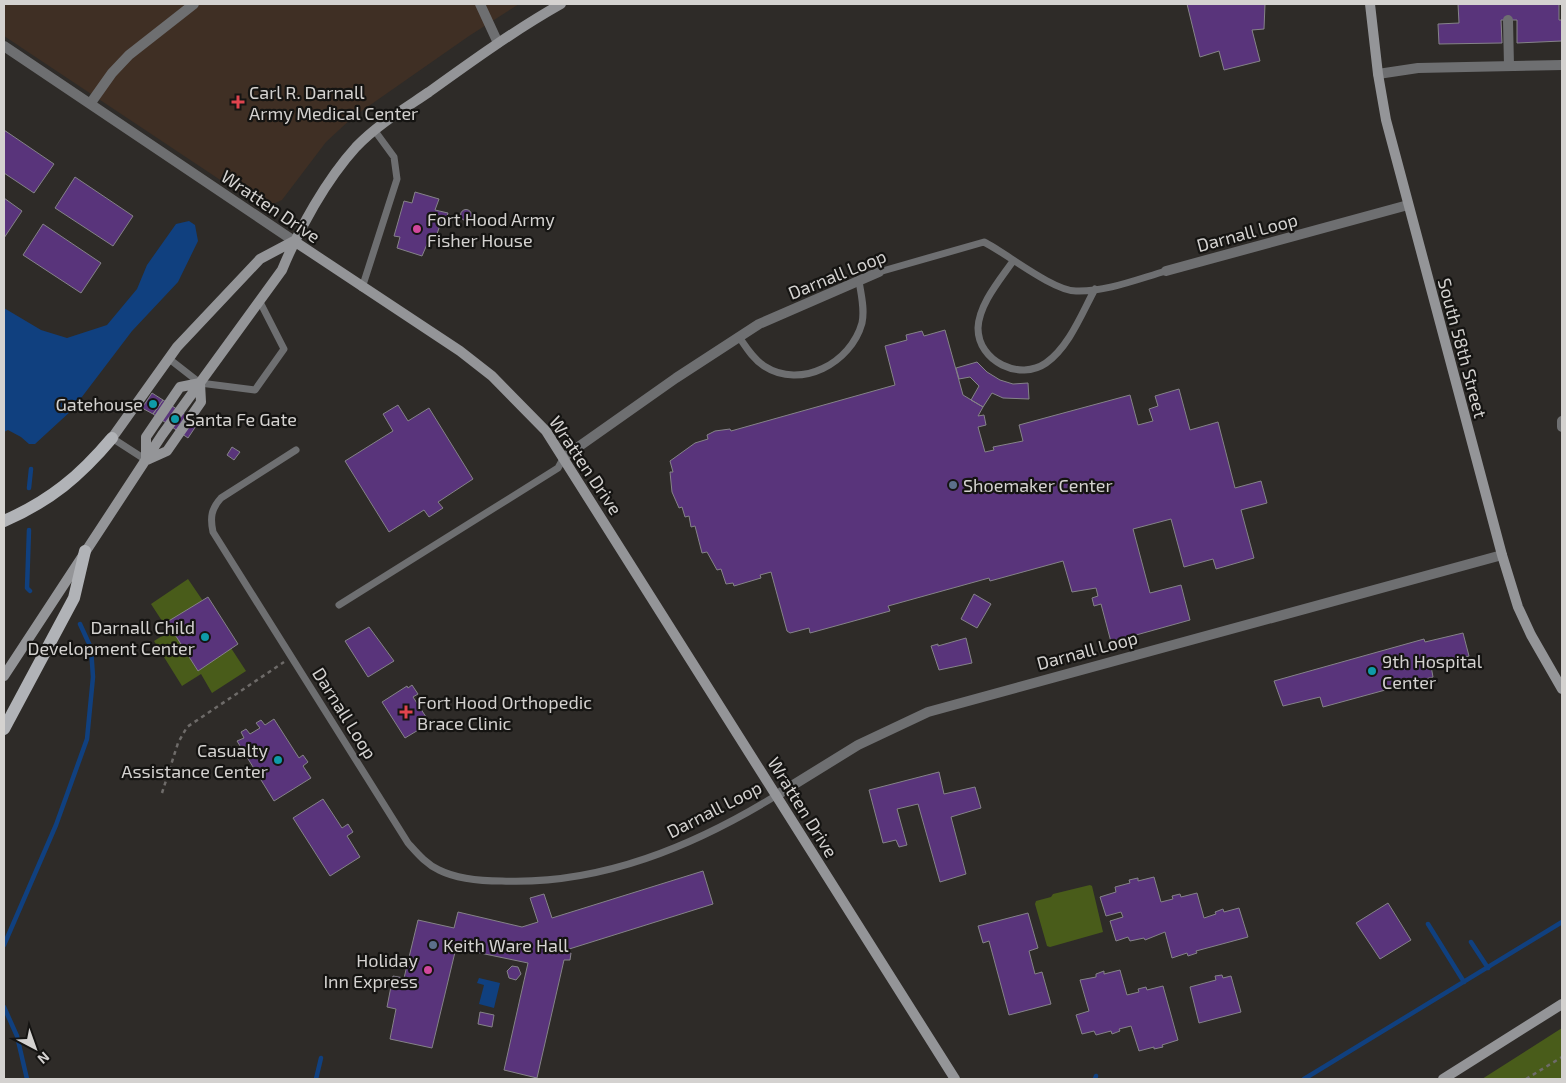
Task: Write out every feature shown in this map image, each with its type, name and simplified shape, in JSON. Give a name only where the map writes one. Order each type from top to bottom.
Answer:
[{"type":"main road","points":[[4,521],[57,493],[91,462],[112,438]]},
{"type":"main road","points":[[4,730],[74,598],[85,551]]},
{"type":"street","points":[[90,104],[112,73],[129,55],[194,4]]},
{"type":"street","points":[[480,4],[498,43]]},
{"type":"street","points":[[4,676],[146,460],[282,270],[294,241],[344,163],[374,131],[498,43],[561,4]]},
{"type":"street","name":"South 58th Street","points":[[1370,4],[1378,74],[1408,205],[1502,555],[1518,607],[1531,636],[1562,688]]},
{"type":"street","points":[[1508,20],[1509,66]]},
{"type":"street","name":"Wratten Drive","points":[[4,46],[362,288],[460,351],[492,376],[546,431],[955,1079]]},
{"type":"street","points":[[1378,74],[1418,68],[1562,65]]},
{"type":"street","name":"Darnall Loop","points":[[1166,271],[1408,205]]},
{"type":"street","points":[[112,438],[168,358],[260,259],[294,241]]},
{"type":"street","name":"Darnall Loop","points":[[564,457],[676,378],[759,324],[879,272]]},
{"type":"street","points":[[1562,421],[1562,427]]},
{"type":"street","name":"Darnall Loop","points":[[777,796],[858,744],[928,712],[1502,555]]},
{"type":"street","points":[[1443,1079],[1562,1004]]},
{"type":"lane","points":[[362,288],[397,179],[394,158],[374,131]]},
{"type":"lane","name":"Darnall Loop","points":[[879,272],[984,242],[1040,277],[1074,292],[1095,289],[1166,271]]},
{"type":"lane","points":[[1013,260],[991,293],[981,315],[978,329],[982,343],[990,357],[1003,367],[1033,369],[1046,363],[1073,329],[1095,289]]},
{"type":"lane","points":[[738,337],[749,352],[764,366],[786,374],[824,370],[852,344],[862,322],[863,305],[859,281]]},
{"type":"lane","points":[[168,358],[200,383],[255,390],[284,349],[260,302]]},
{"type":"lane","points":[[112,438],[146,460]]},
{"type":"lane","name":"Darnall Loop","points":[[296,450],[221,498],[213,507],[211,520],[213,532],[408,843],[423,859],[439,870],[487,881],[531,882],[558,880],[591,874],[644,860],[679,848],[728,824],[777,796]]},
{"type":"lane","name":"Darnall Loop","points":[[339,605],[558,468],[564,457]]},
{"type":"path","points":[[162,793],[178,743],[187,727],[291,657]]},
{"type":"path","points":[[1526,1079],[1562,1057]]},
{"type":"shaded area","name":"Carl R. Darnall Army Medical Center","points":[[4,4],[519,4],[469,36],[353,117],[326,142],[282,200],[266,207],[258,205],[4,36]]},
{"type":"green space","points":[[188,579],[203,601],[164,624],[151,604]]},
{"type":"green space","points":[[172,630],[198,671],[231,648],[246,671],[212,693],[201,674],[182,686],[154,641]]},
{"type":"green space","points":[[1092,886],[1103,932],[1050,947],[1047,946],[1035,904],[1036,901],[1051,897],[1053,894]]},
{"type":"green space","points":[[1562,1028],[1562,1079],[1482,1079]]},
{"type":"water","points":[[189,221],[195,225],[198,241],[178,282],[132,331],[72,410],[35,444],[29,444],[8,430],[4,432],[4,308],[41,330],[67,338],[107,325],[137,289],[147,265],[176,224]]},
{"type":"water","points":[[479,978],[500,983],[494,1008],[479,1004],[484,985],[477,983]]},
{"type":"building","points":[[1187,4],[1265,4],[1264,29],[1252,30],[1260,61],[1224,70],[1219,51],[1200,57]]},
{"type":"building","points":[[1458,4],[1559,4],[1559,20],[1562,20],[1562,41],[1517,43],[1517,20],[1501,20],[1502,43],[1439,44],[1438,24],[1459,23]]},
{"type":"building","points":[[4,130],[54,164],[34,193],[4,173]]},
{"type":"building","points":[[75,177],[133,216],[113,246],[55,208]]},
{"type":"building","name":"Fort Hood Army Fisher House","points":[[415,192],[439,199],[435,210],[448,213],[445,223],[441,222],[436,237],[431,235],[422,256],[397,248],[400,237],[394,236],[404,201],[412,203]]},
{"type":"building","points":[[4,198],[22,211],[4,238]]},
{"type":"building","points":[[464,210],[468,210],[471,215],[470,219],[464,220],[461,217],[461,213]]},
{"type":"building","points":[[43,224],[101,263],[81,293],[23,255]]},
{"type":"building","name":"Shoemaker Center","points":[[945,330],[963,395],[983,407],[978,416],[984,415],[986,425],[978,427],[985,452],[994,450],[993,447],[1023,441],[1019,425],[1130,395],[1138,425],[1153,421],[1149,409],[1158,406],[1155,396],[1179,389],[1190,430],[1218,422],[1235,488],[1261,481],[1267,503],[1241,510],[1254,558],[1216,569],[1213,559],[1184,567],[1171,519],[1133,529],[1150,593],[1181,585],[1190,620],[1111,642],[1101,604],[1094,606],[1092,598],[1098,596],[1096,588],[1072,592],[1063,561],[990,581],[989,578],[888,606],[890,611],[810,633],[809,628],[790,633],[787,631],[771,572],[760,575],[761,578],[734,586],[733,583],[726,584],[721,569],[717,570],[707,552],[702,553],[695,526],[691,527],[689,516],[685,517],[682,507],[679,508],[672,492],[670,472],[673,472],[670,461],[695,443],[708,439],[707,435],[715,431],[730,429],[731,431],[895,385],[885,346],[907,340],[906,335],[922,331],[924,336]]},
{"type":"building","points":[[977,362],[987,372],[1000,380],[1013,384],[1028,383],[1029,399],[1003,398],[992,393],[983,407],[971,400],[979,386],[970,377],[959,379],[956,368]]},
{"type":"building","name":"Gatehouse","points":[[152,393],[163,400],[153,414],[142,408]]},
{"type":"building","name":"Santa Fe Gate","points":[[163,400],[198,423],[188,438],[153,414]]},
{"type":"building","points":[[398,405],[408,421],[429,408],[473,479],[438,502],[443,508],[429,517],[424,510],[389,532],[345,461],[393,431],[383,414]]},
{"type":"building","points":[[232,447],[240,452],[234,460],[227,455]]},
{"type":"building","points":[[974,594],[991,604],[977,628],[961,619]]},
{"type":"building","name":"Darnall Child Development Center","points":[[208,597],[238,644],[198,671],[167,622]]},
{"type":"building","points":[[369,627],[394,661],[368,677],[345,641]]},
{"type":"building","name":"9th Hospital Center","points":[[1463,633],[1469,656],[1431,666],[1433,677],[1323,707],[1320,697],[1283,706],[1274,681],[1424,639],[1425,642]]},
{"type":"building","points":[[966,638],[972,663],[939,670],[931,646],[938,644],[938,646]]},
{"type":"building","name":"Fort Hood Orthopedic Brace Clinic","points":[[412,685],[418,694],[413,697],[430,723],[405,738],[382,702],[407,686],[408,688]]},
{"type":"building","name":"Casualty Assistance Center","points":[[274,719],[299,758],[303,755],[308,762],[303,766],[311,778],[274,801],[237,741],[244,738],[241,732],[246,729],[250,734],[260,728],[256,723],[261,720],[265,725]]},
{"type":"building","points":[[939,772],[944,794],[975,787],[981,808],[951,817],[966,874],[940,882],[918,804],[897,809],[907,845],[899,847],[896,840],[883,843],[869,790]]},
{"type":"building","points":[[323,799],[342,828],[348,824],[353,832],[347,836],[360,857],[330,876],[293,818]]},
{"type":"building","name":"Holiday Inn Express","points":[[703,871],[713,904],[566,950],[566,952],[571,953],[570,960],[564,960],[537,1078],[504,1070],[528,963],[456,948],[432,1048],[390,1039],[396,1009],[387,1007],[393,976],[404,978],[418,920],[454,928],[458,912],[522,927],[538,922],[530,898],[544,894],[552,918]]},
{"type":"building","points":[[1154,877],[1161,902],[1173,899],[1172,896],[1180,894],[1181,897],[1197,893],[1204,918],[1216,914],[1215,912],[1223,909],[1224,912],[1239,908],[1248,937],[1196,951],[1197,953],[1188,956],[1187,953],[1172,958],[1165,932],[1145,940],[1144,938],[1130,941],[1128,937],[1116,941],[1110,921],[1123,917],[1121,912],[1106,916],[1100,897],[1116,892],[1115,887],[1130,883],[1129,880],[1138,878],[1138,881]]},
{"type":"building","points":[[1388,903],[1411,940],[1380,959],[1356,923]]},
{"type":"building","points":[[1028,913],[1038,948],[1029,951],[1035,974],[1042,972],[1051,1004],[1009,1015],[989,941],[983,943],[978,926]]},
{"type":"building","points":[[512,966],[518,967],[521,974],[516,980],[509,978],[507,971]]},
{"type":"building","points":[[1120,970],[1127,995],[1139,992],[1138,989],[1146,987],[1147,990],[1163,986],[1178,1040],[1162,1045],[1163,1047],[1139,1051],[1131,1026],[1119,1029],[1120,1031],[1112,1034],[1111,1031],[1096,1035],[1094,1031],[1082,1034],[1076,1015],[1089,1011],[1080,980],[1096,977],[1096,974],[1104,971],[1104,974]]},
{"type":"building","points":[[1222,975],[1223,978],[1231,976],[1241,1012],[1199,1023],[1190,987],[1216,980],[1215,976]]},
{"type":"building","points":[[480,1012],[494,1015],[492,1027],[478,1024]]},
{"type":"waterway","points":[[29,488],[31,469]]},
{"type":"waterway","points":[[29,530],[27,588],[30,591]]},
{"type":"waterway","points":[[4,945],[56,825],[87,739],[93,677],[91,648],[80,624]]},
{"type":"waterway","points":[[1304,1079],[1562,922]]},
{"type":"waterway","points":[[1428,924],[1464,982]]},
{"type":"waterway","points":[[1471,942],[1488,968]]},
{"type":"waterway","points":[[4,1007],[17,1036],[27,1079]]},
{"type":"waterway","points":[[316,1079],[321,1058]]},
{"type":"place","name":"Carl R. Darnall Army Medical Center","points":[[238,102]]},
{"type":"place","name":"Fort Hood Army Fisher House","points":[[417,229]]},
{"type":"place","name":"Gatehouse","points":[[153,404]]},
{"type":"place","name":"Santa Fe Gate","points":[[175,419]]},
{"type":"place","name":"Shoemaker Center","points":[[953,485]]},
{"type":"place","name":"Darnall Child Development Center","points":[[205,637]]},
{"type":"place","name":"9th Hospital Center","points":[[1372,671]]},
{"type":"place","name":"Fort Hood Orthopedic Brace Clinic","points":[[406,712]]},
{"type":"place","name":"Casualty Assistance Center","points":[[278,760]]},
{"type":"place","name":"Keith Ware Hall","points":[[433,945]]},
{"type":"place","name":"Holiday Inn Express","points":[[428,970]]}]
